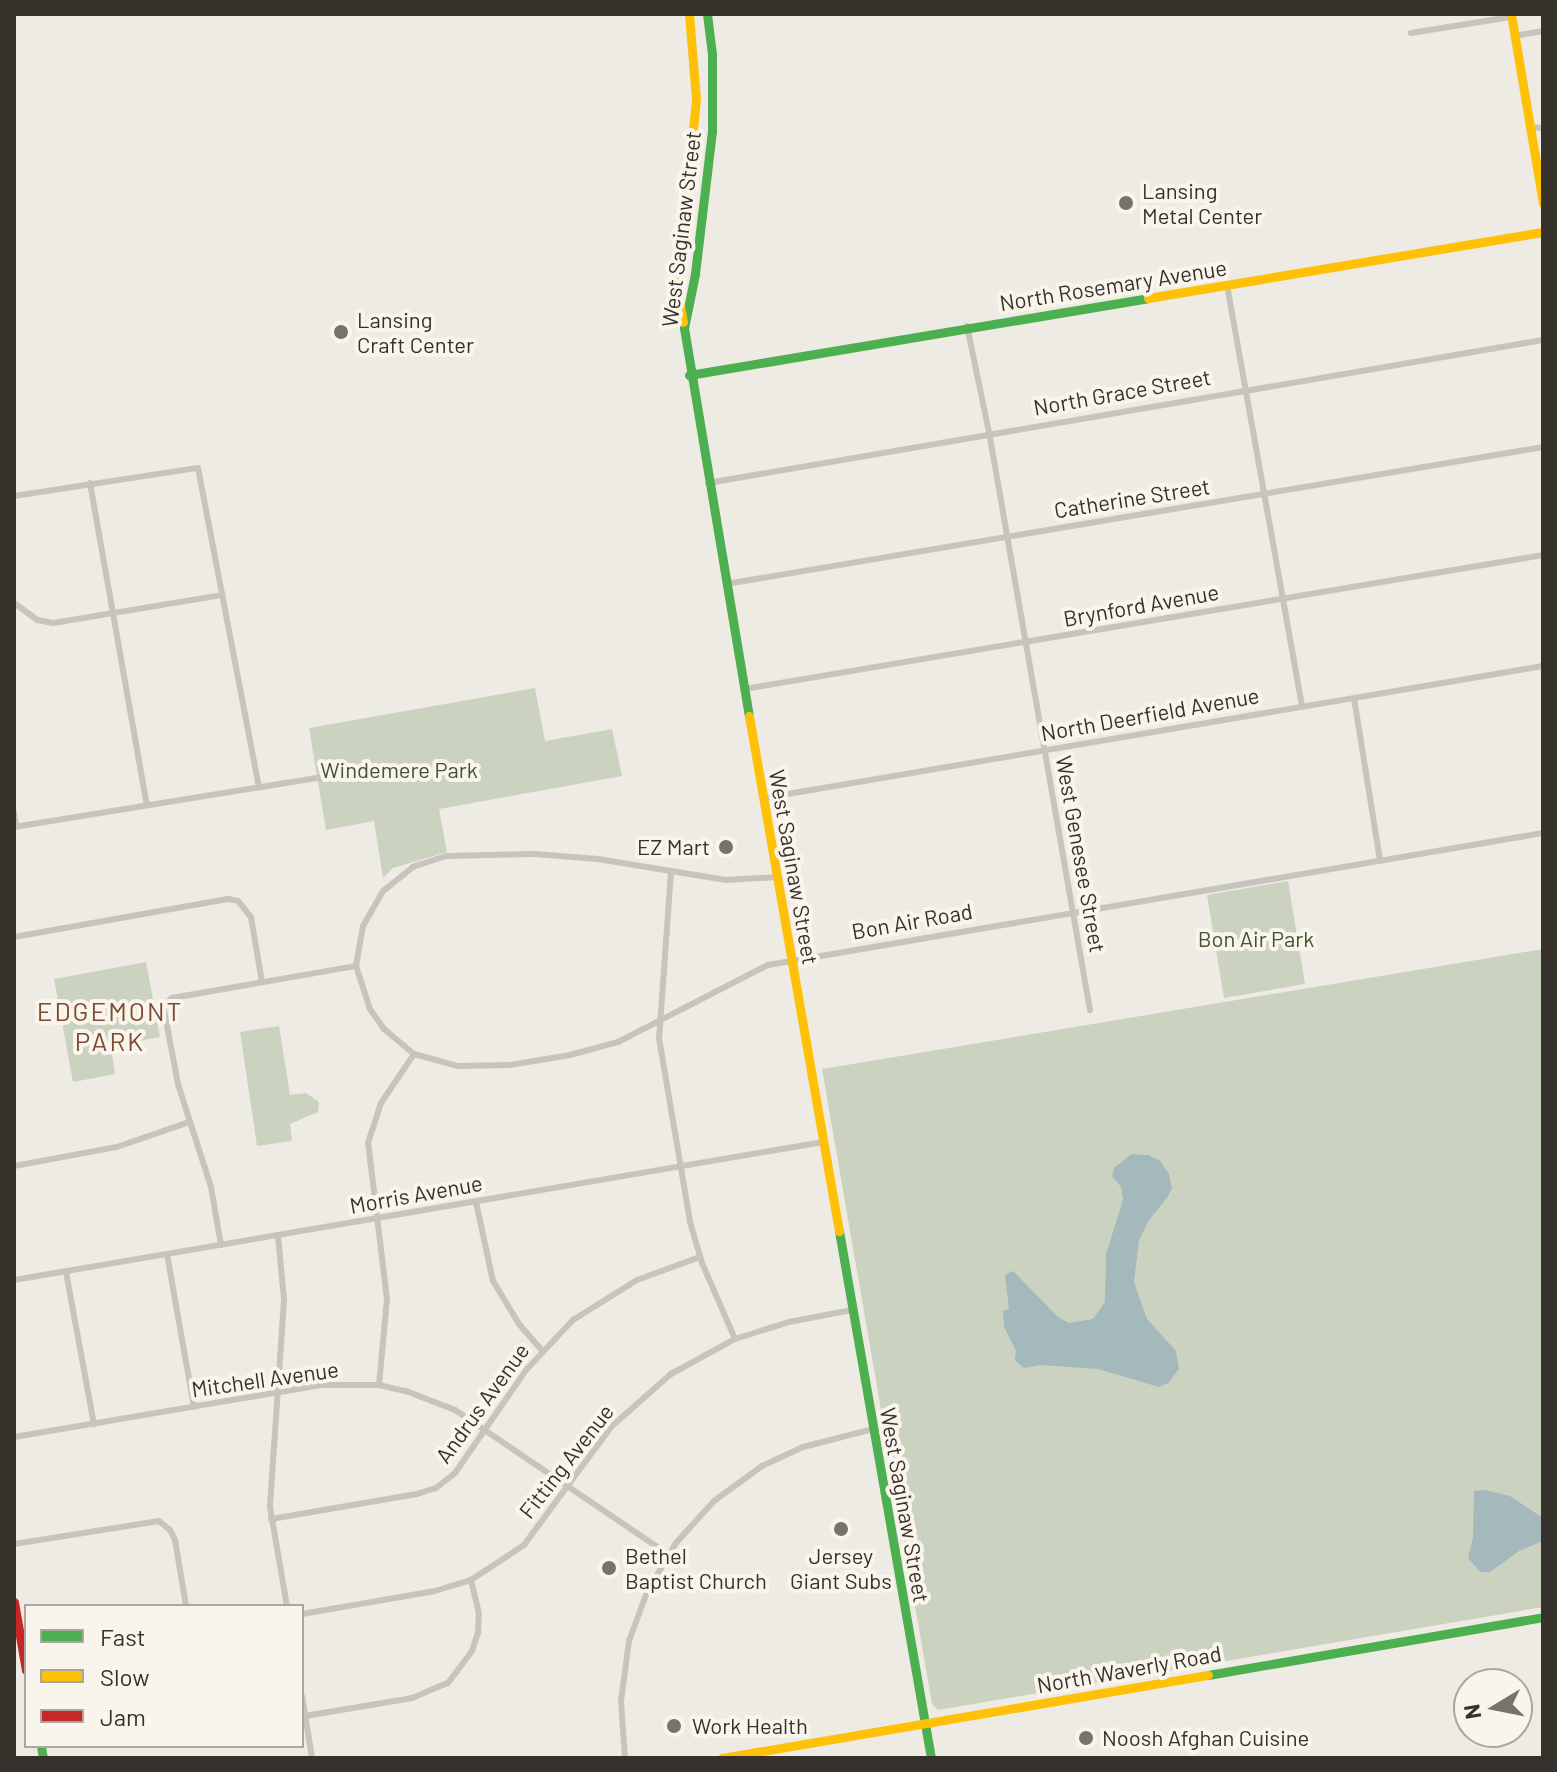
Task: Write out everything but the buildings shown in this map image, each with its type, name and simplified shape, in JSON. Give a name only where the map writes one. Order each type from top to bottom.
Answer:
[{"type":"main road","points":[[684,328],[678,297],[679,267],[696,99],[689,14]]},
{"type":"main road","name":"West Saginaw Street","points":[[707,14],[712,54],[712,131],[695,274],[684,328],[689,375],[931,1758]]},
{"type":"main road","points":[[1511,16],[1543,203]]},
{"type":"main road","name":"North Rosemary Avenue","points":[[689,375],[967,326],[1543,232]]},
{"type":"main road","points":[[14,1602],[18,1655]]},
{"type":"main road","name":"North Waverly Road","points":[[722,1758],[1543,1617]]},
{"type":"street","points":[[1411,33],[1511,16]]},
{"type":"street","points":[[1514,36],[1543,31]]},
{"type":"street","points":[[1530,127],[1543,128]]},
{"type":"street","points":[[1227,285],[1302,706]]},
{"type":"street","name":"West Genesee Street","points":[[967,326],[989,432],[1090,1010]]},
{"type":"street","name":"North Grace Street","points":[[708,483],[989,432],[1543,340]]},
{"type":"street","name":"Catherine Street","points":[[726,584],[1543,447]]},
{"type":"street","points":[[14,496],[193,466],[202,474],[259,787]]},
{"type":"street","points":[[90,483],[147,805]]},
{"type":"street","name":"Brynford Avenue","points":[[744,689],[1543,555]]},
{"type":"street","points":[[14,603],[45,623],[223,595]]},
{"type":"street","name":"North Deerfield Avenue","points":[[764,798],[1543,666]]},
{"type":"street","points":[[1354,698],[1380,861]]},
{"type":"street","points":[[14,812],[15,827],[346,773]]},
{"type":"street","name":"Bon Air Road","points":[[356,966],[370,1009],[384,1029],[414,1054],[458,1066],[510,1065],[593,1050],[659,1023],[768,965],[1543,833]]},
{"type":"street","points":[[221,1245],[211,1187],[178,1084],[166,1003],[172,998],[356,966],[363,926],[383,891],[397,877],[430,860],[462,854],[534,854],[598,859],[726,880],[777,877]]},
{"type":"street","points":[[671,872],[663,1006],[659,1023],[681,1167],[700,1257],[735,1339]]},
{"type":"street","points":[[14,937],[228,899],[245,907],[251,917],[262,982]]},
{"type":"street","points":[[379,1385],[387,1299],[368,1143],[381,1103],[414,1054]]},
{"type":"street","points":[[14,1166],[117,1147],[189,1122]]},
{"type":"street","name":"Morris Avenue","points":[[14,1280],[823,1142]]},
{"type":"street","points":[[476,1202],[493,1281],[519,1324],[542,1350]]},
{"type":"street","points":[[278,1236],[284,1300],[271,1519],[287,1604]]},
{"type":"street","points":[[167,1254],[194,1407]]},
{"type":"street","name":"Andrus Avenue","points":[[271,1519],[426,1492],[455,1473],[542,1350],[573,1320],[616,1290],[700,1257]]},
{"type":"street","points":[[66,1272],[94,1424]]},
{"type":"street","name":"Fitting Avenue","points":[[304,1614],[435,1591],[471,1580],[524,1545],[611,1427],[671,1374],[735,1339],[789,1322],[852,1310]]},
{"type":"street","name":"Mitchell Avenue","points":[[14,1437],[323,1385],[379,1385],[430,1399],[485,1430],[668,1554]]},
{"type":"street","points":[[625,1758],[621,1701],[625,1660],[641,1605],[668,1554],[710,1505],[755,1470],[803,1447],[873,1429]]},
{"type":"street","points":[[14,1544],[148,1521],[165,1524],[175,1540],[186,1604]]},
{"type":"street","points":[[305,1716],[412,1698],[448,1683],[472,1651],[478,1632],[478,1606],[471,1580]]},
{"type":"street","points":[[304,1709],[312,1758]]},
{"type":"green space","name":"Windemere Park","points":[[535,688],[545,741],[612,729],[622,776],[439,809],[447,852],[393,868],[383,878],[374,821],[326,830],[309,728]]},
{"type":"green space","name":"Bon Air Park","points":[[1288,881],[1305,984],[1224,998],[1207,895]]},
{"type":"green space","points":[[1543,949],[1543,1607],[938,1710],[932,1704],[822,1069]]},
{"type":"green space","points":[[146,962],[160,1037],[111,1046],[115,1074],[73,1082],[54,979]]},
{"type":"green space","points":[[279,1026],[290,1095],[306,1093],[319,1102],[318,1112],[290,1124],[292,1141],[257,1146],[240,1032]]},
{"type":"shaded area","points":[[1131,1154],[1148,1155],[1160,1161],[1169,1174],[1172,1188],[1139,1240],[1134,1282],[1147,1319],[1176,1351],[1179,1369],[1168,1383],[1159,1387],[1098,1369],[1041,1365],[1024,1368],[1015,1360],[1016,1351],[1004,1327],[1003,1311],[1009,1309],[1005,1275],[1013,1271],[1058,1317],[1069,1323],[1093,1319],[1105,1302],[1106,1254],[1123,1200],[1121,1187],[1112,1176],[1114,1168]]},
{"type":"shaded area","points":[[1485,1490],[1510,1496],[1543,1518],[1543,1541],[1519,1551],[1490,1572],[1480,1572],[1468,1558],[1473,1538],[1474,1491]]},
{"type":"traffic: fast","points":[[707,14],[712,54],[712,131],[695,274],[684,328],[749,716]]},
{"type":"traffic: fast","points":[[689,375],[1148,298]]},
{"type":"traffic: fast","points":[[839,1231],[931,1758]]},
{"type":"traffic: fast","points":[[1208,1675],[1543,1617]]},
{"type":"traffic: fast","points":[[41,1748],[43,1758]]},
{"type":"traffic: slow","points":[[683,322],[678,297],[679,267],[696,99],[689,14]]},
{"type":"traffic: slow","points":[[1511,14],[1543,203]]},
{"type":"traffic: slow","points":[[1148,298],[1543,232]]},
{"type":"traffic: slow","points":[[749,716],[839,1231]]},
{"type":"traffic: slow","points":[[722,1758],[1208,1675]]},
{"type":"traffic: jam","points":[[14,1602],[24,1659]]},
{"type":"place","name":"Lansing Metal Center","points":[[1126,203]]},
{"type":"place","name":"Lansing Craft Center","points":[[341,332]]},
{"type":"place","name":"EZ Mart","points":[[726,847]]},
{"type":"place","name":"Jersey Giant Subs","points":[[841,1529]]},
{"type":"place","name":"Bethel Baptist Church","points":[[609,1568]]},
{"type":"place","name":"Work Health","points":[[674,1726]]},
{"type":"place","name":"Noosh Afghan Cuisine","points":[[1086,1738]]},
{"type":"district","name":"EDGEMONT PARK","points":[[110,1026]]}]
